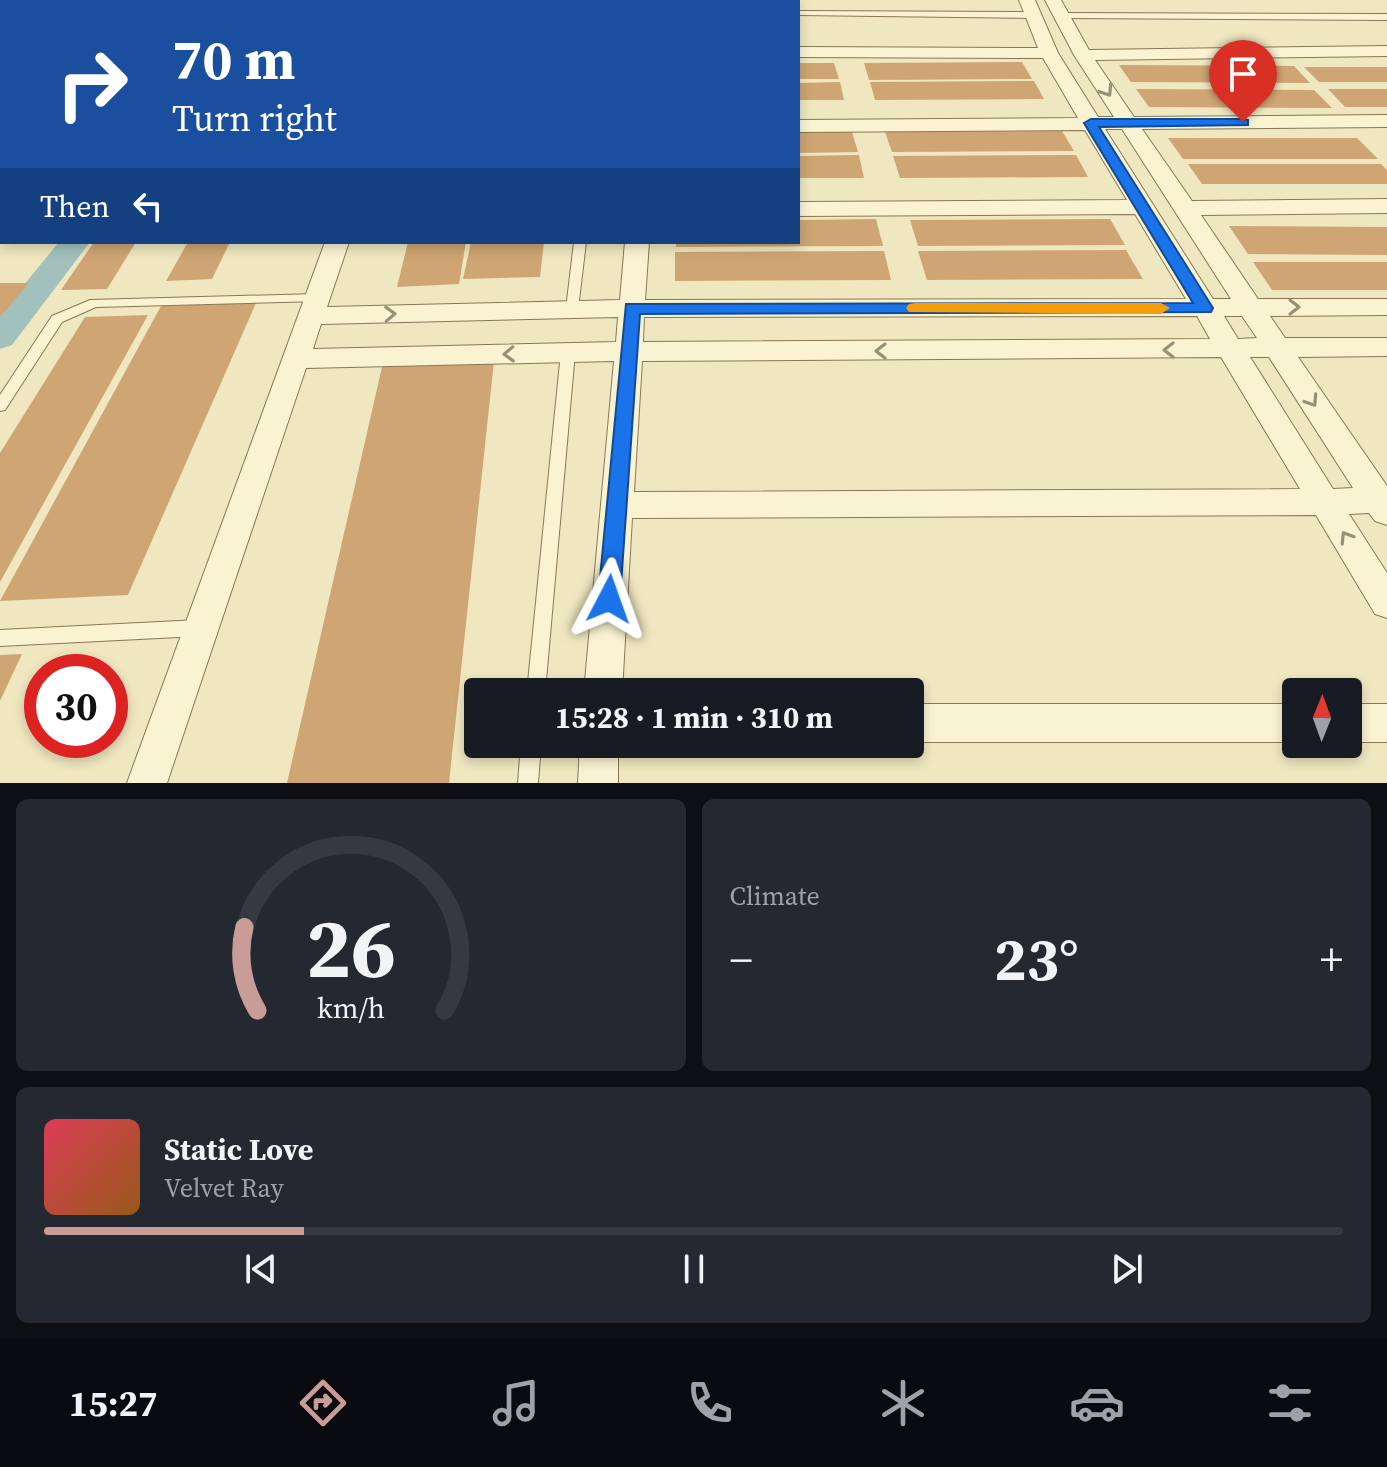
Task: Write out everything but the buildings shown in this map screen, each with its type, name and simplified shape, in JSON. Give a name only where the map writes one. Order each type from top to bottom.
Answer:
[{"type":"street","points":[[1044,7],[1049,53],[1387,603]]},
{"type":"street","points":[[1044,7],[1083,55],[1249,308],[1384,504]]},
{"type":"street","points":[[1083,55],[1387,51]]},
{"type":"street","points":[[800,52],[1049,53]]},
{"type":"street","points":[[800,126],[1387,121]]},
{"type":"street","points":[[1184,208],[1387,206]]},
{"type":"street","points":[[800,209],[1141,207]]},
{"type":"street","points":[[147,783],[336,244]]},
{"type":"street","points":[[604,678],[637,244]]},
{"type":"street","points":[[314,307],[1387,307]]},
{"type":"street","points":[[918,308],[932,351]]},
{"type":"street","points":[[568,352],[572,309]]},
{"type":"street","points":[[294,359],[568,352],[1387,347]]},
{"type":"street","points":[[616,505],[1384,504]]},
{"type":"street","points":[[924,723],[1282,723]]},
{"type":"street","points":[[1362,723],[1387,723]]},
{"type":"street","points":[[598,783],[599,758]]},
{"type":"lane","points":[[800,13],[1044,7],[1387,17]]},
{"type":"lane","points":[[572,309],[580,244]]},
{"type":"lane","points":[[0,406],[57,319],[81,307],[94,303],[314,307]]},
{"type":"lane","points":[[537,678],[568,352]]},
{"type":"lane","points":[[0,638],[201,627]]},
{"type":"lane","points":[[528,783],[530,758]]},
{"type":"waterway","points":[[0,337],[73,244]]},
{"type":"slow traffic","points":[[915,308],[1161,308]]},
{"type":"route","points":[[609,599],[632,308],[1205,308],[1091,123],[1243,122]]}]
